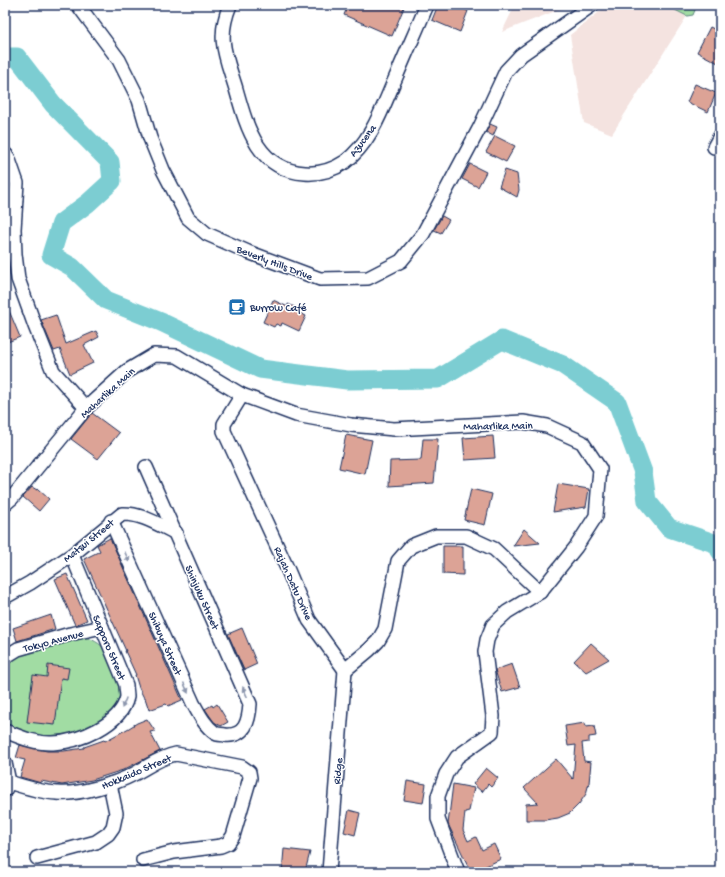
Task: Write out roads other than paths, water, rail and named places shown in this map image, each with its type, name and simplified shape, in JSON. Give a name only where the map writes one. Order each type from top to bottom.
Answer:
[{"type":"street","name":"Beverly Hills Drive","points":[[78,5],[119,60],[139,100],[150,138],[163,170],[188,218],[207,234],[222,241],[320,279],[328,279],[368,278],[401,261],[423,234],[480,127],[506,71],[521,55],[592,5]]},
{"type":"street","name":"Azucena","points":[[230,5],[224,19],[222,43],[245,122],[253,139],[263,154],[273,163],[296,172],[322,173],[345,162],[356,152],[366,139],[378,119],[427,5]]},
{"type":"street","points":[[5,154],[8,157],[17,183],[10,228],[18,279],[53,371],[86,408]]},
{"type":"street","name":"Maharlika Main","points":[[5,504],[12,498],[86,408],[128,371],[154,355],[177,356],[242,395],[296,415],[352,425],[394,429],[523,422],[547,426],[582,442],[600,469],[596,516],[576,547],[540,592],[507,612],[493,625],[487,640],[485,652],[494,716],[492,732],[456,757],[446,774],[438,796],[438,819],[458,872]]},
{"type":"street","name":"Rajah Datu Drive","points":[[242,395],[224,424],[224,431],[284,561],[309,620],[345,670]]},
{"type":"street","name":"Shinjuku Street","points":[[146,467],[250,704],[249,716],[244,729]]},
{"type":"street","name":"Matsui Street","points":[[5,597],[30,583],[72,555],[122,514],[129,514],[156,524],[176,534]]},
{"type":"street","name":"Shibuya Street","points":[[111,522],[193,703],[204,722],[216,734],[233,736],[244,729]]},
{"type":"street","points":[[345,670],[369,650],[378,641],[386,629],[398,561],[411,546],[436,536],[466,536],[494,549],[540,592]]},
{"type":"street","name":"Sapporo Street","points":[[5,732],[36,742],[52,743],[70,741],[104,726],[120,712],[127,696],[126,685],[114,653],[72,555]]},
{"type":"street","name":"Tokyo Avenue","points":[[5,657],[18,649],[70,634],[102,627]]},
{"type":"street","name":"Ridge","points":[[329,872],[345,670]]},
{"type":"street","name":"Hokkaido Street","points":[[6,784],[56,794],[67,793],[110,784],[134,774],[166,756],[176,754],[242,767],[249,772],[250,778],[233,836],[228,843],[221,846],[174,852],[143,860]]},
{"type":"street","points":[[5,763],[6,784]]},
{"type":"street","points":[[37,858],[96,842],[108,834],[113,827],[116,812],[110,784]]},
{"type":"waterway","points":[[5,57],[17,57],[53,104],[110,162],[112,181],[88,203],[61,223],[51,255],[72,267],[106,300],[161,322],[260,369],[347,380],[438,379],[502,340],[563,365],[617,402],[643,472],[647,501],[669,528],[717,544],[720,551]]},
{"type":"place","name":"Burrow Café","points":[[237,307]]}]
